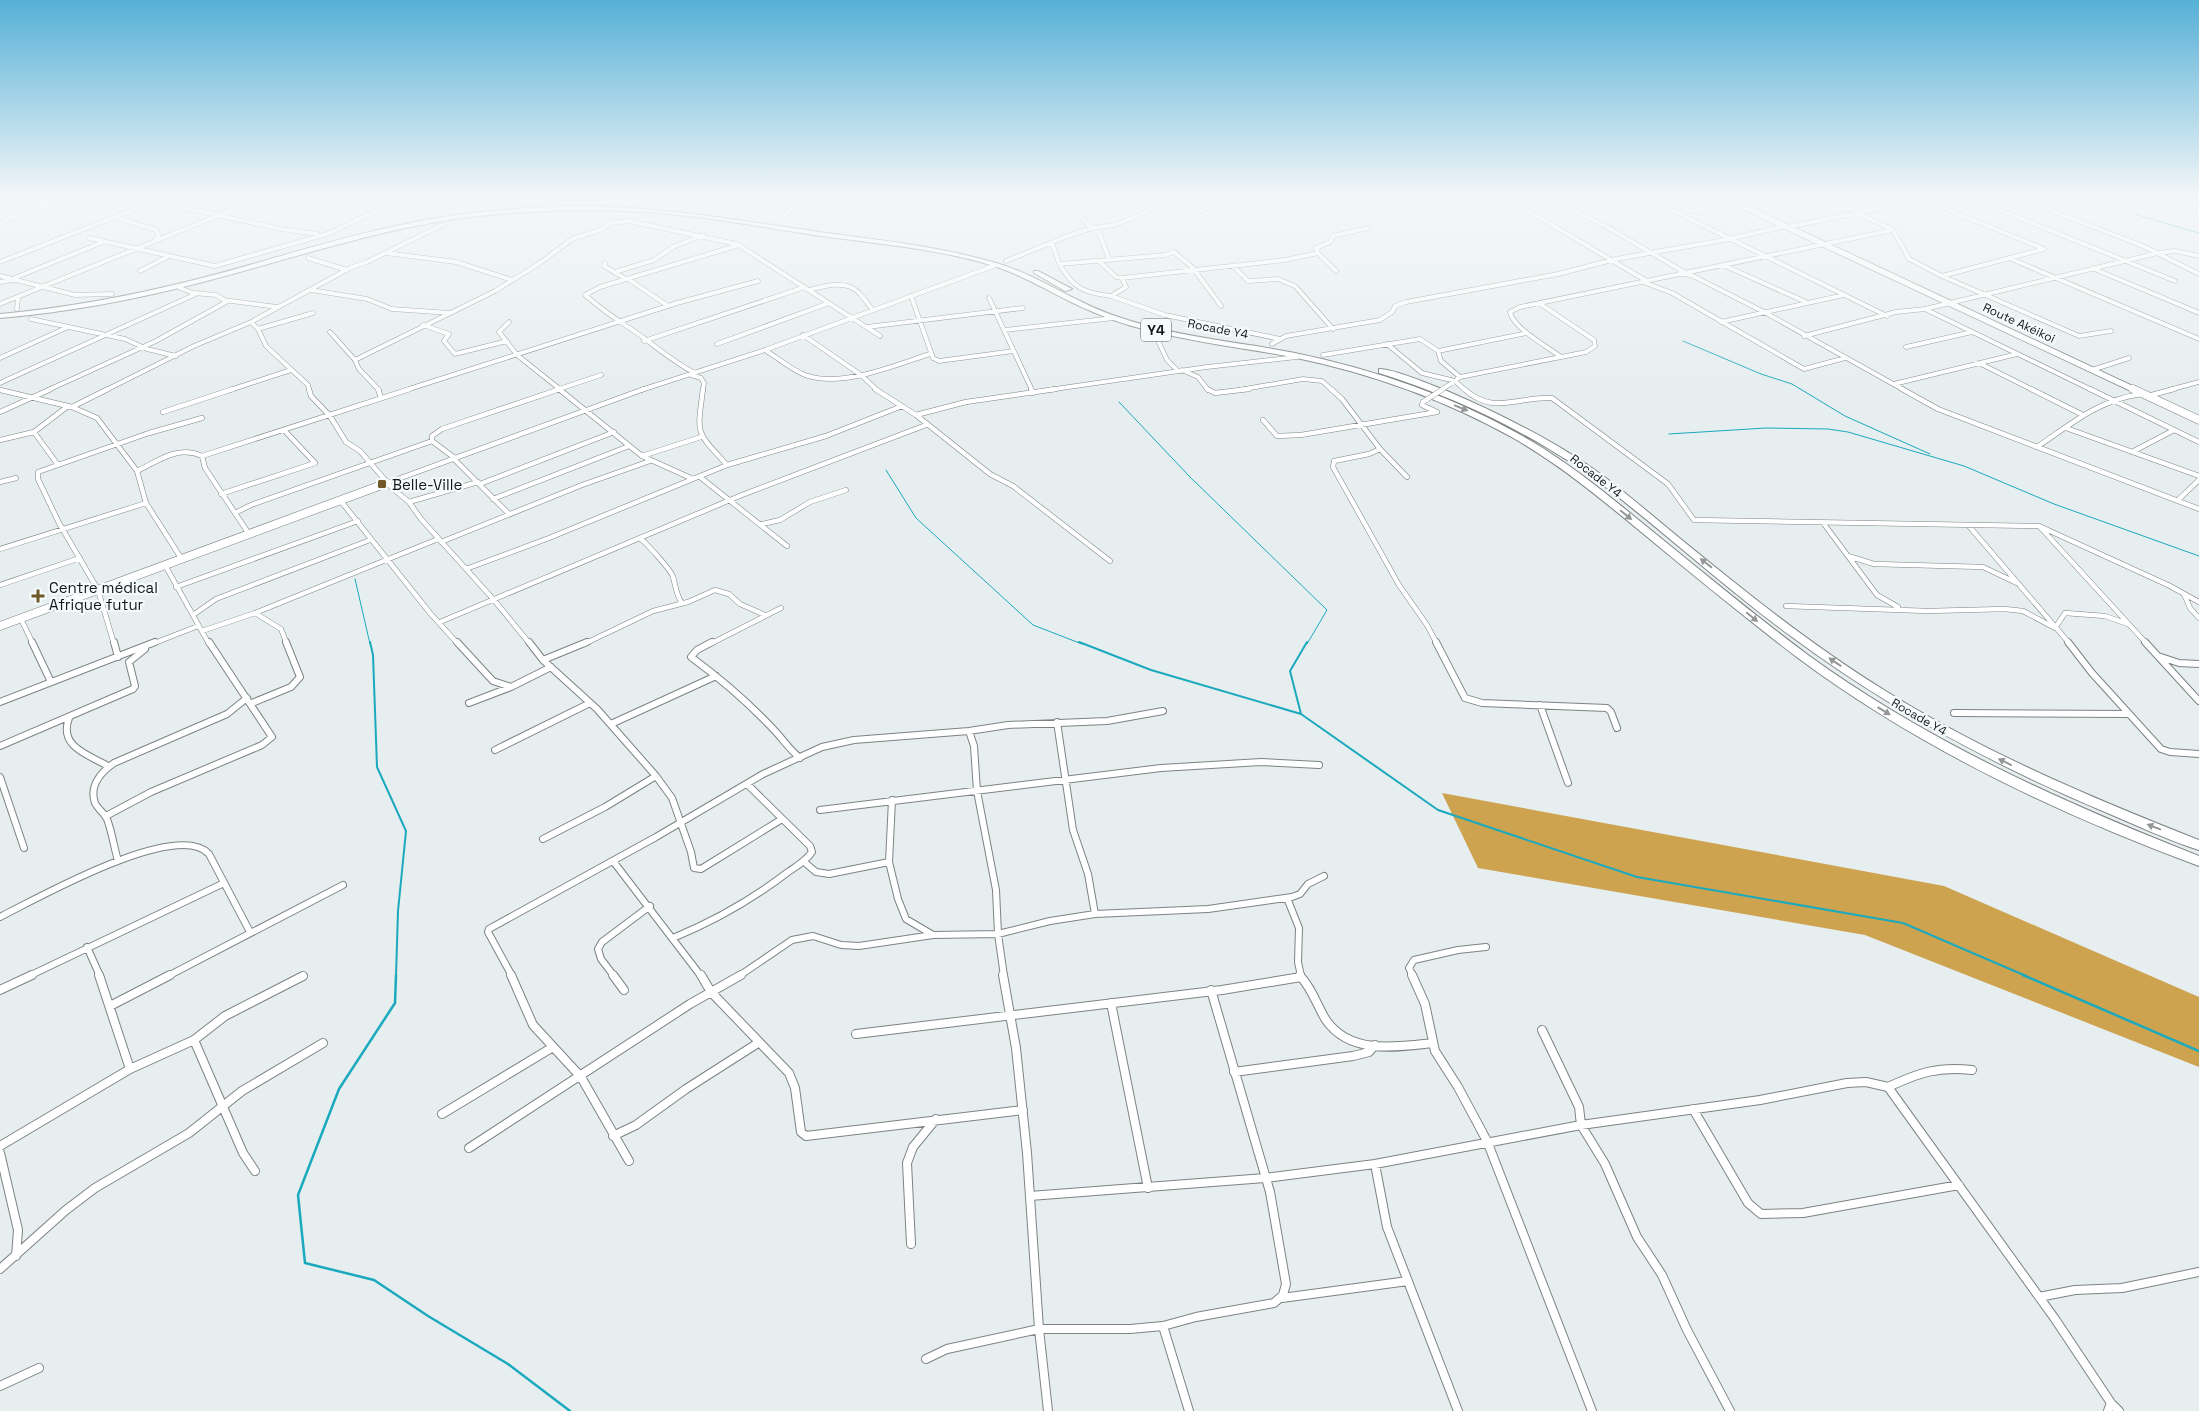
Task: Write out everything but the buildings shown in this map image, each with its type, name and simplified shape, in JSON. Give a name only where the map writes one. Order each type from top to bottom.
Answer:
[{"type":"highway","name":"Rocade Y4","points":[[0,310],[112,294],[192,277],[246,262]]},
{"type":"highway","name":"Rocade Y4","points":[[0,316],[69,308],[140,294],[196,282],[263,262]]},
{"type":"highway","name":"Rocade Y4","points":[[982,262],[1019,273],[1076,302],[1114,318],[1153,329],[1353,370],[1428,395],[1468,411],[1521,438],[1576,476],[1773,634],[1857,695],[1915,730],[1988,769],[2094,820],[2199,861]]},
{"type":"highway","name":"Rocade Y4","points":[[1010,262],[1050,279],[1088,301],[1119,313],[1160,324],[1323,355],[1398,376],[1474,405],[1531,434],[1592,472],[1824,654],[1921,718],[2001,760],[2102,807],[2199,845]]},
{"type":"street","points":[[0,282],[14,279],[55,262]]},
{"type":"street","points":[[0,304],[106,262]]},
{"type":"street","points":[[140,271],[158,262]]},
{"type":"street","points":[[193,262],[210,266],[220,266],[233,262]]},
{"type":"street","points":[[321,262],[347,270]]},
{"type":"street","points":[[0,440],[34,432],[70,407],[251,322],[366,262]]},
{"type":"street","points":[[455,262],[512,280]]},
{"type":"street","points":[[355,360],[512,280],[542,262]]},
{"type":"street","points":[[615,272],[648,262]]},
{"type":"street","points":[[684,262],[600,287],[585,295],[587,299],[673,362],[700,378],[704,383],[697,423],[701,437],[727,465]]},
{"type":"street","points":[[765,262],[880,336]]},
{"type":"street","points":[[1060,264],[1081,262]]},
{"type":"street","points":[[1101,262],[1116,277],[1122,278],[1265,262]]},
{"type":"street","points":[[1187,262],[1221,306]]},
{"type":"street","points":[[1327,262],[1336,271]]},
{"type":"street","points":[[1272,344],[1286,336],[1380,320],[1392,312],[1395,306],[1403,303],[1558,274],[1606,262]]},
{"type":"street","points":[[1616,262],[1643,281],[1672,293],[1804,369],[1845,358]]},
{"type":"street","points":[[1664,262],[1682,273],[1693,276],[1764,312],[1804,336],[1894,384],[1918,400],[2199,509]]},
{"type":"street","points":[[1561,357],[1513,321],[1510,312],[1539,303],[1732,262]]},
{"type":"street","points":[[1774,262],[1887,316]]},
{"type":"street","name":"Route Akéikoi","points":[[1860,262],[2199,420]]},
{"type":"street","points":[[1915,262],[1942,276],[2079,336],[2110,331]]},
{"type":"street","points":[[1942,276],[1995,262]]},
{"type":"street","points":[[2019,262],[2199,338]]},
{"type":"street","points":[[1804,336],[1887,316],[1896,312],[1925,309],[1947,302],[2119,262]]},
{"type":"street","points":[[2125,262],[2175,281]]},
{"type":"street","points":[[2175,262],[2199,274]]},
{"type":"street","points":[[605,263],[604,266],[668,306]]},
{"type":"street","points":[[1060,264],[1080,289],[1088,293],[1111,296],[1165,315],[1280,339]]},
{"type":"street","points":[[1721,264],[1734,268],[1795,300],[1808,303]]},
{"type":"street","points":[[0,626],[587,410],[765,350],[996,265]]},
{"type":"street","points":[[1232,265],[1248,281],[1278,279],[1295,286],[1332,329]]},
{"type":"street","points":[[2092,268],[2199,313]]},
{"type":"street","points":[[0,276],[83,296],[112,294]]},
{"type":"street","points":[[1111,296],[1126,288],[1122,278]]},
{"type":"street","points":[[138,471],[179,452],[189,450],[202,456],[668,306],[758,281]]},
{"type":"street","points":[[644,341],[807,289],[829,285],[850,287],[860,293],[865,303],[873,310]]},
{"type":"street","points":[[180,288],[216,295],[228,301],[277,307]]},
{"type":"street","points":[[311,290],[367,299],[392,309],[450,312]]},
{"type":"street","points":[[0,383],[198,293]]},
{"type":"street","points":[[1721,322],[1844,295]]},
{"type":"street","points":[[911,296],[930,354],[939,360],[1014,351]]},
{"type":"street","points":[[17,309],[18,297]]},
{"type":"street","points":[[988,298],[1005,330],[1033,393]]},
{"type":"street","points":[[0,412],[185,326],[228,301]]},
{"type":"street","points":[[717,344],[829,303]]},
{"type":"street","points":[[1263,420],[1274,434],[1282,437],[1362,426],[1437,412],[1422,405],[1423,402],[1460,377],[1586,352],[1595,346],[1594,340],[1539,303]]},
{"type":"street","points":[[867,327],[1023,308]]},
{"type":"street","points":[[1925,309],[2199,442]]},
{"type":"street","points":[[258,329],[313,314]]},
{"type":"street","points":[[1005,330],[1114,318]]},
{"type":"street","points":[[31,319],[125,339],[176,356]]},
{"type":"street","points":[[251,322],[258,329],[266,346],[308,385],[311,396],[330,416],[346,442],[371,463],[387,483],[409,502],[543,660],[590,703],[656,776],[672,798],[694,868],[701,869],[782,819]]},
{"type":"street","points":[[509,322],[499,332],[517,355],[642,456],[693,479]]},
{"type":"street","points":[[423,326],[449,334],[444,341],[455,354],[507,341]]},
{"type":"street","points":[[0,358],[68,327]]},
{"type":"street","points":[[330,332],[355,360],[356,366],[379,386],[381,398]]},
{"type":"street","points":[[1906,347],[1972,332]]},
{"type":"street","points":[[1438,352],[1527,333]]},
{"type":"street","points":[[1155,334],[1167,360],[1180,370],[1198,377],[1209,391],[1215,393],[1265,387],[1303,379],[1322,381],[1339,395],[1380,449],[1407,477]]},
{"type":"street","points":[[803,335],[861,375],[875,389],[916,416],[990,474],[1013,486],[1075,532],[1086,544],[1110,560]]},
{"type":"street","points":[[1323,355],[1420,339],[1438,352],[1441,361],[1460,377]]},
{"type":"street","points":[[1387,344],[1422,373],[1454,382],[1468,392],[1499,405],[1537,396],[1552,398],[1668,484],[1694,520],[1824,524],[2039,526],[2199,602]]},
{"type":"street","points":[[765,350],[807,376],[825,379],[861,375],[930,354]]},
{"type":"street","points":[[1894,384],[2017,354]]},
{"type":"street","points":[[916,416],[950,405],[1180,370],[1297,357]]},
{"type":"street","points":[[2092,370],[2129,358]]},
{"type":"street","points":[[1979,363],[2081,414]]},
{"type":"street","points":[[163,412],[291,370]]},
{"type":"street","points":[[432,441],[432,436],[442,429],[601,375]]},
{"type":"street","points":[[2037,447],[2066,428],[2081,414],[2122,396],[2147,395],[2199,382]]},
{"type":"street","points":[[0,390],[70,407],[97,418],[138,471],[146,503],[181,558]]},
{"type":"street","name":"Route Akéikoi","points":[[2147,395],[2199,416]]},
{"type":"street","points":[[466,569],[548,538],[727,465],[826,436],[902,406]]},
{"type":"street","points":[[118,657],[98,590],[62,528],[38,479],[38,472],[117,444],[202,418]]},
{"type":"street","points":[[440,622],[595,556],[641,539],[728,500],[820,466],[841,454],[926,425]]},
{"type":"street","points":[[2066,428],[2199,478],[2178,500]]},
{"type":"street","points":[[221,494],[315,462],[284,430]]},
{"type":"street","points":[[2132,452],[2174,430]]},
{"type":"street","points":[[34,432],[58,465]]},
{"type":"street","points":[[409,502],[453,488],[479,483],[614,432]]},
{"type":"street","points":[[642,456],[701,437]]},
{"type":"street","points":[[432,441],[456,459],[509,514]]},
{"type":"street","points":[[235,513],[251,505],[432,441]]},
{"type":"street","points":[[493,499],[629,446]]},
{"type":"street","points":[[1380,449],[1373,453],[1334,461],[1333,467],[1399,585],[1427,625],[1465,698],[1482,703],[1607,708],[1617,728]]},
{"type":"street","points":[[202,456],[205,468],[248,534]]},
{"type":"street","points":[[0,702],[153,644],[200,628],[255,613],[388,559],[650,461]]},
{"type":"street","points":[[700,476],[787,546]]},
{"type":"street","points":[[0,482],[16,478]]},
{"type":"street","points":[[762,524],[780,520],[802,505],[846,490]]},
{"type":"street","points":[[340,500],[419,600],[493,680],[511,687]]},
{"type":"street","points":[[0,550],[62,528],[146,503]]},
{"type":"street","points":[[176,587],[358,521]]},
{"type":"street","points":[[1824,524],[1877,595],[1902,609]]},
{"type":"street","points":[[1968,525],[2161,749],[2170,752],[2199,754]]},
{"type":"street","points":[[2039,526],[2199,701]]},
{"type":"street","points":[[641,539],[654,550],[660,562],[673,575],[677,596],[682,604]]},
{"type":"street","points":[[193,615],[216,599],[370,540]]},
{"type":"street","points":[[1848,556],[1874,564],[1984,567],[2021,585]]},
{"type":"street","points":[[0,585],[80,558]]},
{"type":"street","points":[[106,816],[151,792],[268,742],[272,737],[200,628],[165,564]]},
{"type":"street","points":[[543,660],[606,634],[653,611],[682,604],[715,590],[722,591],[740,604],[765,615]]},
{"type":"street","points":[[2184,594],[2190,608],[2199,618]]},
{"type":"street","points":[[1786,606],[2023,611],[2055,628]]},
{"type":"street","points":[[781,608],[693,652],[691,657],[716,676],[777,733],[786,748],[800,758]]},
{"type":"street","points":[[118,861],[106,816],[97,810],[93,791],[100,775],[108,766],[227,714],[249,701],[291,687],[300,678],[281,629],[255,613]]},
{"type":"street","points":[[2055,628],[2064,613],[2101,614],[2128,624]]},
{"type":"street","points":[[21,619],[51,682]]},
{"type":"street","points":[[0,746],[69,718],[135,688],[129,662],[153,644]]},
{"type":"street","points":[[2156,655],[2179,663],[2199,664]]},
{"type":"street","points":[[469,703],[511,687],[551,667]]},
{"type":"street","points":[[610,724],[716,676]]},
{"type":"street","points":[[495,750],[590,703]]},
{"type":"street","points":[[1540,705],[1568,783]]},
{"type":"street","points":[[629,1161],[581,1077],[533,1026],[506,962],[488,932],[494,926],[681,823],[768,771],[822,747],[854,740],[969,731],[1008,725],[1107,721],[1163,711]]},
{"type":"street","points":[[1954,713],[2129,714]]},
{"type":"street","points":[[69,718],[66,729],[74,748],[79,754],[108,766]]},
{"type":"street","points":[[1057,722],[1073,830],[1088,874],[1095,914]]},
{"type":"street","points":[[969,731],[974,746],[977,791],[996,890],[998,934],[1009,1016],[1016,1048],[1023,1110],[1039,1329],[1048,1411]]},
{"type":"street","points":[[820,810],[1171,768],[1261,762],[1319,765]]},
{"type":"street","points":[[0,776],[24,848]]},
{"type":"street","points":[[543,839],[605,807],[656,776]]},
{"type":"street","points":[[673,938],[715,920],[758,894],[803,861],[812,849],[747,784]]},
{"type":"street","points":[[892,800],[889,862],[898,899],[906,919],[932,935]]},
{"type":"street","points":[[0,917],[118,861],[163,847],[191,844],[209,853],[250,932]]},
{"type":"street","points":[[613,861],[694,964],[711,992],[758,1043],[789,1073],[795,1088],[801,1132],[806,1136],[1023,1110]]},
{"type":"street","points":[[803,861],[816,872],[829,874],[889,862]]},
{"type":"street","points":[[469,1148],[711,992],[747,972],[792,940],[805,936],[823,938],[848,946],[932,935],[998,934],[1050,921],[1095,914],[1208,909],[1252,900],[1286,898],[1300,894],[1308,884],[1324,876]]},
{"type":"street","points":[[0,990],[224,883]]},
{"type":"street","points":[[110,1006],[343,885]]},
{"type":"street","points":[[1286,898],[1294,914],[1300,938],[1297,962],[1301,977],[1309,984],[1327,1021],[1340,1036],[1352,1043],[1391,1047],[1433,1043]]},
{"type":"street","points":[[624,990],[601,959],[598,949],[602,942],[650,906]]},
{"type":"street","points":[[87,947],[99,971],[116,1032],[130,1069]]},
{"type":"street","points":[[1486,947],[1458,950],[1414,960],[1409,968],[1425,1004],[1435,1051],[1458,1087],[1487,1141],[1592,1411]]},
{"type":"street","points":[[0,1146],[130,1069],[194,1040],[225,1016],[303,976]]},
{"type":"street","points":[[856,1034],[1111,1003],[1301,977]]},
{"type":"street","points":[[926,1359],[947,1349],[1039,1329],[1130,1329],[1163,1326],[1196,1317],[1274,1303],[1282,1298],[1286,1292],[1286,1284],[1274,1211],[1211,990]]},
{"type":"street","points":[[1111,1003],[1148,1188]]},
{"type":"street","points":[[1542,1030],[1579,1107],[1581,1125],[1605,1164],[1637,1237],[1662,1276],[1687,1330],[1699,1349],[1730,1411]]},
{"type":"street","points":[[194,1040],[243,1153],[255,1171]]},
{"type":"street","points":[[0,1269],[66,1210],[120,1172],[189,1133],[264,1077],[323,1043]]},
{"type":"street","points":[[613,1136],[636,1125],[686,1089],[758,1043]]},
{"type":"street","points":[[1234,1072],[1353,1056],[1370,1052],[1375,1045]]},
{"type":"street","points":[[442,1114],[553,1048]]},
{"type":"street","points":[[1030,1196],[1265,1178],[1375,1164],[1487,1141],[1846,1083],[1866,1082],[1888,1087],[1921,1072],[1946,1069],[1972,1070]]},
{"type":"street","points":[[1888,1087],[1905,1108],[2039,1297],[2109,1407],[2119,1411]]},
{"type":"street","points":[[1693,1109],[1748,1203],[1761,1214],[1803,1213],[1959,1185]]},
{"type":"street","points":[[911,1244],[908,1163],[913,1147],[936,1119]]},
{"type":"street","points":[[0,1153],[18,1230],[16,1256]]},
{"type":"street","points":[[1375,1164],[1387,1227],[1458,1411]]},
{"type":"street","points":[[2039,1297],[2075,1290],[2122,1288],[2199,1272]]},
{"type":"street","points":[[1282,1298],[1408,1281]]},
{"type":"street","points":[[1163,1326],[1189,1411]]},
{"type":"street","points":[[0,1386],[39,1368]]},
{"type":"shaded area","points":[[1442,793],[1944,886],[2199,997],[2199,1067],[1865,935],[1478,868]]},
{"type":"waterway","points":[[1683,341],[1761,374],[1792,384],[1845,416],[1930,454]]},
{"type":"waterway","points":[[1119,402],[1190,477],[1327,610],[1307,644]]},
{"type":"waterway","points":[[1669,434],[1766,428],[1828,429],[1848,432],[1964,466],[2054,504],[2199,556]]},
{"type":"waterway","points":[[886,470],[916,518],[1033,625],[1082,644]]},
{"type":"waterway","points":[[355,579],[370,644]]},
{"type":"waterway","points":[[370,642],[373,655],[377,767],[406,831],[398,911],[396,976]]},
{"type":"waterway","points":[[1079,642],[1151,670],[1301,714]]},
{"type":"waterway","points":[[1301,714],[1290,671],[1307,642]]},
{"type":"waterway","points":[[1301,714],[1438,810],[1637,877],[1903,923],[2026,976]]},
{"type":"waterway","points":[[396,975],[395,1003],[339,1089],[298,1195],[305,1263],[374,1280],[428,1316],[508,1364],[570,1411]]},
{"type":"waterway","points":[[2023,975],[2199,1051]]},
{"type":"place","name":"Belle-Ville","points":[[382,484]]},
{"type":"place","name":"Centre médical Afrique futur","points":[[38,596]]}]
